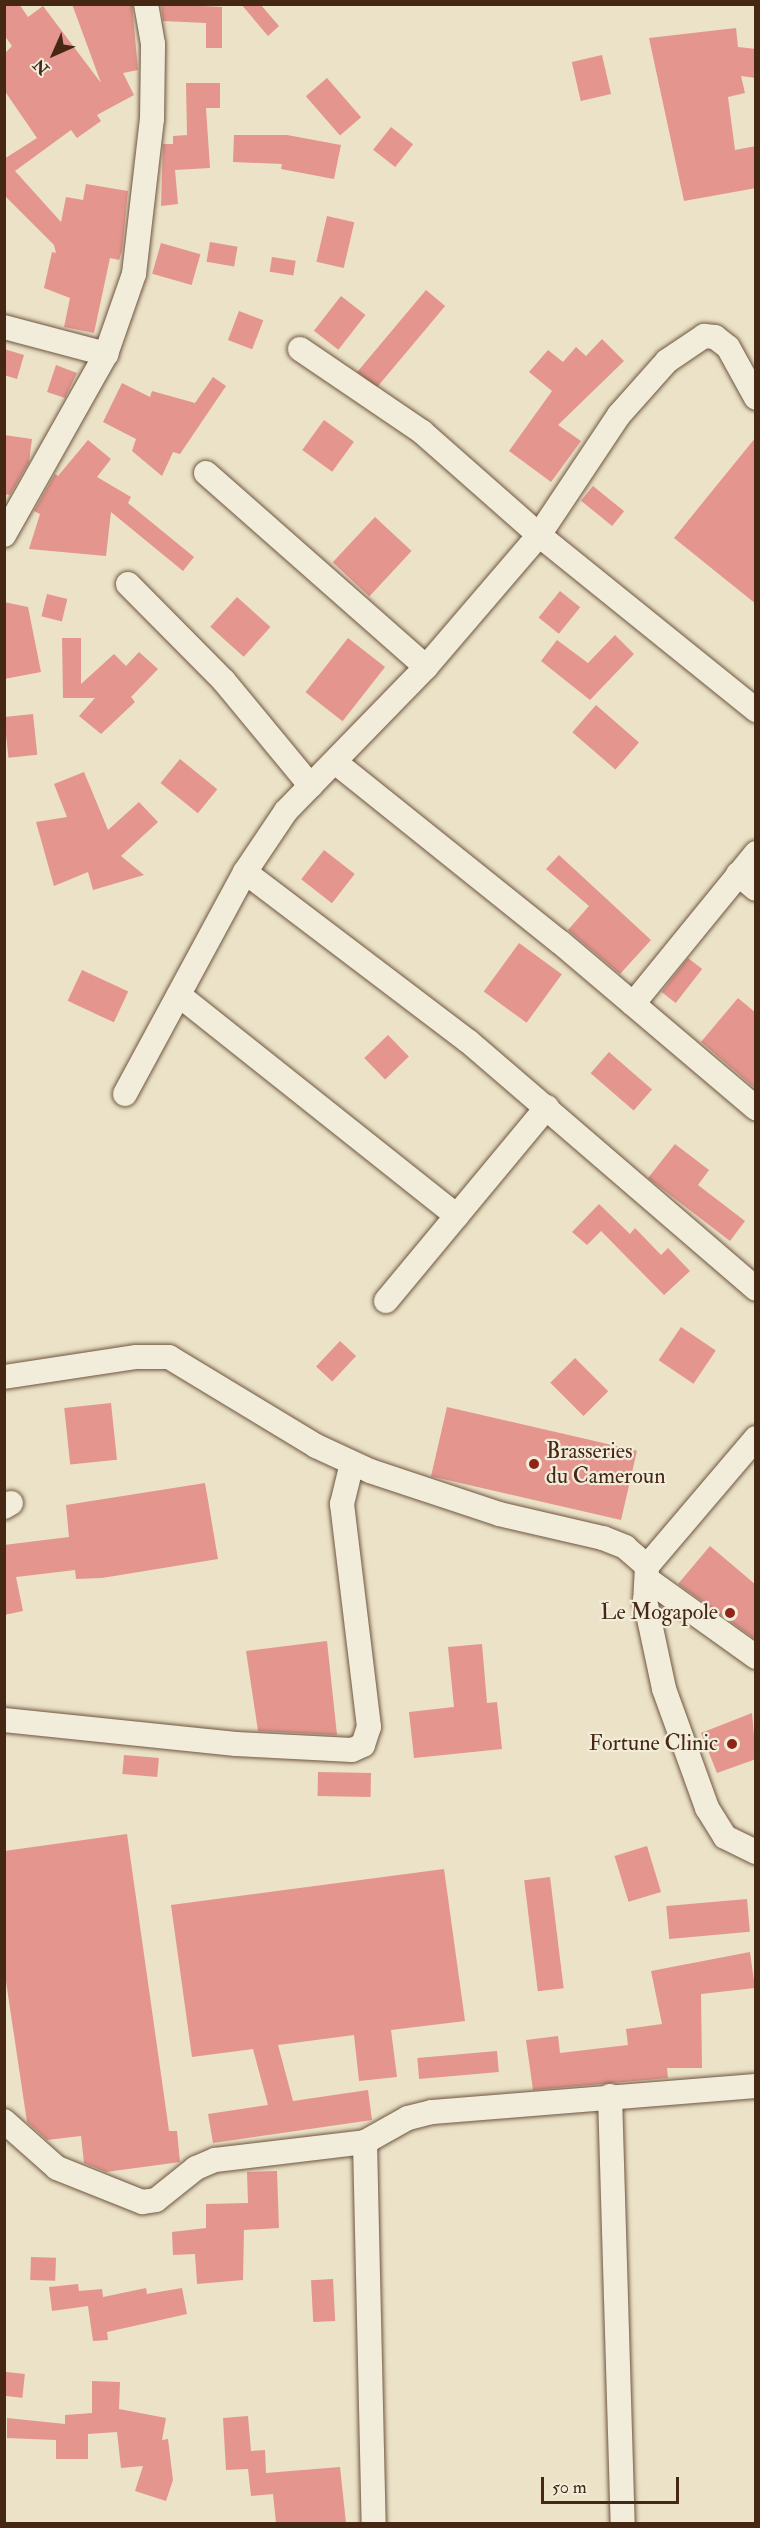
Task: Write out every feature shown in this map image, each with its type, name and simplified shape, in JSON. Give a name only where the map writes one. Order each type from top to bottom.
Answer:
[{"type":"street","points":[[4,536],[14,504],[106,354],[134,274],[147,184],[153,44],[146,4]]},
{"type":"street","points":[[4,327],[106,354]]},
{"type":"street","points":[[126,1094],[245,872],[286,811],[426,667],[539,535],[619,415],[685,346],[704,336],[716,337],[728,347],[756,398]]},
{"type":"street","points":[[300,349],[422,432],[539,535],[756,710]]},
{"type":"street","points":[[206,472],[426,667]]},
{"type":"street","points":[[128,584],[224,681],[311,786]]},
{"type":"street","points":[[335,762],[633,1004],[756,1108]]},
{"type":"street","points":[[633,1004],[747,882],[756,853]]},
{"type":"street","points":[[245,872],[547,1107],[756,1289]]},
{"type":"street","points":[[179,995],[457,1216]]},
{"type":"street","points":[[386,1302],[547,1107]]},
{"type":"street","points":[[4,1377],[136,1357],[169,1357],[352,1462],[499,1514],[603,1538],[625,1547],[647,1573],[756,1657]]},
{"type":"street","points":[[752,1448],[647,1573],[645,1600],[657,1664],[707,1808],[725,1837],[756,1852]]},
{"type":"street","points":[[4,1720],[236,1743],[352,1750],[363,1745],[369,1727],[342,1504],[352,1462]]},
{"type":"street","points":[[4,2121],[57,2168],[142,2202],[156,2199],[196,2168],[215,2160],[365,2142],[408,2118],[432,2112],[756,2086]]},
{"type":"street","points":[[610,2096],[623,2523]]},
{"type":"street","points":[[365,2142],[374,2523]]},
{"type":"building","points":[[4,4],[19,4],[28,17],[43,6],[101,83],[72,4],[132,4],[138,70],[123,73],[134,95],[97,115],[101,121],[77,138],[71,130],[15,171],[61,222],[66,197],[83,200],[86,184],[128,191],[122,251],[119,260],[110,258],[94,333],[64,327],[70,298],[44,288],[52,252],[56,253],[54,245],[4,195],[4,159],[37,138],[4,90],[4,54],[12,46],[4,35]]},
{"type":"building","points":[[161,4],[222,7],[222,48],[206,48],[206,23],[163,21]]},
{"type":"building","points":[[241,4],[260,4],[279,26],[268,36]]},
{"type":"building","points":[[736,28],[738,47],[756,49],[756,78],[741,76],[745,93],[728,97],[735,150],[756,146],[756,188],[684,201],[649,38]]},
{"type":"building","points":[[602,55],[611,94],[581,101],[572,62]]},
{"type":"building","points":[[327,78],[361,117],[340,136],[306,96]]},
{"type":"building","points":[[186,83],[220,83],[220,108],[206,108],[210,168],[175,170],[178,204],[161,206],[163,144],[173,144],[173,136],[187,135]]},
{"type":"building","points":[[391,127],[413,144],[395,167],[373,150]]},
{"type":"building","points":[[234,135],[287,135],[341,145],[334,179],[281,169],[282,164],[233,162]]},
{"type":"building","points":[[327,216],[354,222],[344,268],[316,262]]},
{"type":"building","points":[[210,242],[238,247],[234,267],[207,262]]},
{"type":"building","points":[[161,243],[200,254],[192,285],[152,274]]},
{"type":"building","points":[[272,257],[296,261],[293,276],[270,272]]},
{"type":"building","points":[[426,290],[445,306],[376,388],[357,372]]},
{"type":"building","points":[[341,296],[365,315],[338,350],[314,331]]},
{"type":"building","points":[[239,311],[263,320],[252,349],[228,340]]},
{"type":"building","points":[[602,339],[624,361],[558,425],[581,441],[551,482],[509,451],[552,391],[529,372],[548,350],[563,362],[576,347],[586,356]]},
{"type":"building","points":[[4,349],[24,355],[17,379],[4,375]]},
{"type":"building","points":[[56,365],[77,373],[65,398],[47,392]]},
{"type":"building","points":[[213,377],[226,386],[180,454],[173,452],[162,476],[132,451],[136,439],[103,422],[122,383],[150,397],[152,391],[195,403]]},
{"type":"building","points":[[324,420],[354,442],[332,472],[302,450]]},
{"type":"building","points":[[4,435],[32,439],[29,462],[10,495],[4,494]]},
{"type":"building","points":[[756,437],[756,604],[674,538]]},
{"type":"building","points":[[88,440],[111,459],[97,477],[131,497],[128,503],[194,557],[183,571],[111,512],[106,556],[29,549],[40,514],[34,511],[55,474],[58,476]]},
{"type":"building","points":[[593,486],[624,511],[612,526],[581,501]]},
{"type":"building","points":[[375,517],[412,551],[369,596],[333,562]]},
{"type":"building","points":[[560,591],[580,607],[559,634],[539,617]]},
{"type":"building","points":[[47,594],[67,599],[62,621],[41,616]]},
{"type":"building","points":[[237,597],[270,627],[244,657],[210,627]]},
{"type":"building","points":[[4,602],[28,607],[41,672],[4,679]]},
{"type":"building","points":[[615,635],[634,654],[590,700],[541,661],[557,640],[588,663]]},
{"type":"building","points":[[62,638],[81,638],[81,684],[114,654],[126,666],[139,652],[158,669],[131,697],[135,702],[101,734],[79,716],[95,698],[63,698]]},
{"type":"building","points":[[348,638],[385,667],[343,721],[306,692]]},
{"type":"building","points":[[596,705],[639,742],[615,770],[572,732]]},
{"type":"building","points":[[33,714],[37,755],[8,758],[4,717]]},
{"type":"building","points":[[180,759],[217,789],[198,813],[160,783]]},
{"type":"building","points":[[84,772],[108,830],[139,802],[158,822],[121,856],[144,875],[93,890],[88,872],[54,886],[36,822],[67,817],[54,784]]},
{"type":"building","points":[[324,850],[355,874],[332,903],[301,879]]},
{"type":"building","points":[[559,855],[651,940],[620,974],[568,930],[589,906],[546,869]]},
{"type":"building","points":[[519,943],[562,974],[527,1023],[484,992]]},
{"type":"building","points":[[688,958],[702,969],[676,1003],[662,992]]},
{"type":"building","points":[[82,970],[128,992],[114,1022],[68,1001]]},
{"type":"building","points":[[738,998],[756,1013],[756,1089],[701,1042]]},
{"type":"building","points":[[388,1035],[409,1057],[385,1080],[364,1058]]},
{"type":"building","points":[[609,1052],[652,1089],[634,1111],[591,1073]]},
{"type":"building","points":[[675,1144],[709,1170],[698,1185],[745,1221],[730,1241],[648,1178]]},
{"type":"building","points":[[599,1204],[630,1234],[635,1228],[661,1255],[668,1248],[690,1271],[664,1295],[601,1231],[587,1245],[572,1232]]},
{"type":"building","points":[[681,1327],[716,1350],[693,1384],[659,1360]]},
{"type":"building","points":[[340,1341],[356,1356],[332,1382],[316,1367]]},
{"type":"building","points":[[575,1358],[608,1391],[583,1416],[550,1383]]},
{"type":"building","points":[[111,1403],[117,1460],[70,1465],[64,1408]]},
{"type":"building","name":"Brasseries du Cameroun","points":[[447,1407],[637,1451],[621,1520],[431,1476]]},
{"type":"building","points":[[205,1483],[218,1559],[102,1578],[76,1579],[75,1570],[16,1577],[23,1611],[4,1615],[4,1545],[69,1537],[66,1505]]},
{"type":"building","name":"Le Mogapole","points":[[710,1546],[756,1585],[755,1639],[678,1584]]},
{"type":"building","points":[[327,1641],[337,1735],[258,1731],[246,1651]]},
{"type":"building","points":[[482,1644],[487,1703],[497,1702],[502,1749],[414,1758],[409,1712],[454,1707],[448,1647]]},
{"type":"building","points":[[752,1713],[756,1759],[717,1773],[701,1733]]},
{"type":"building","points":[[124,1755],[159,1758],[157,1777],[122,1774]]},
{"type":"building","points":[[318,1772],[371,1773],[371,1797],[318,1796]]},
{"type":"building","points":[[127,1834],[169,2131],[177,2131],[180,2162],[106,2172],[84,2163],[81,2136],[47,2140],[27,2122],[4,1968],[4,1851]]},
{"type":"building","points":[[647,1846],[661,1892],[629,1902],[614,1856]]},
{"type":"building","points":[[444,1869],[465,2021],[391,2030],[397,2077],[359,2081],[354,2035],[278,2045],[293,2101],[368,2090],[372,2120],[213,2143],[208,2114],[268,2105],[253,2049],[192,2057],[171,1905]]},
{"type":"building","points":[[550,1877],[564,1988],[538,1991],[524,1880]]},
{"type":"building","points":[[747,1899],[750,1932],[669,1939],[666,1906]]},
{"type":"building","points":[[750,1952],[755,1988],[701,1994],[702,2068],[667,2068],[668,2078],[533,2090],[526,2040],[558,2036],[560,2053],[628,2045],[626,2029],[662,2024],[651,1971]]},
{"type":"building","points":[[497,2051],[499,2072],[419,2079],[417,2058]]},
{"type":"building","points":[[277,2171],[279,2228],[244,2230],[243,2280],[197,2284],[195,2254],[173,2255],[172,2232],[206,2228],[206,2204],[248,2203],[247,2172]]},
{"type":"building","points":[[31,2257],[56,2258],[55,2281],[30,2280]]},
{"type":"building","points":[[333,2279],[335,2321],[313,2322],[311,2280]]},
{"type":"building","points":[[78,2284],[79,2291],[102,2289],[103,2297],[146,2288],[147,2294],[182,2288],[187,2314],[107,2332],[108,2340],[93,2341],[88,2306],[52,2311],[49,2287]]},
{"type":"building","points":[[6,2372],[25,2374],[22,2398],[4,2396]]},
{"type":"building","points":[[92,2381],[120,2382],[119,2409],[166,2418],[162,2440],[168,2439],[173,2480],[166,2501],[135,2491],[143,2466],[121,2468],[117,2432],[88,2434],[88,2459],[56,2459],[56,2440],[7,2438],[7,2418],[65,2424],[65,2415],[92,2413]]},
{"type":"building","points":[[248,2416],[251,2451],[265,2450],[266,2473],[340,2467],[346,2523],[276,2523],[273,2494],[251,2496],[248,2469],[226,2470],[223,2418]]},
{"type":"place","name":"Brasseries du Cameroun","points":[[534,1464]]},
{"type":"place","name":"Le Mogapole","points":[[730,1613]]},
{"type":"place","name":"Fortune Clinic","points":[[732,1744]]}]
